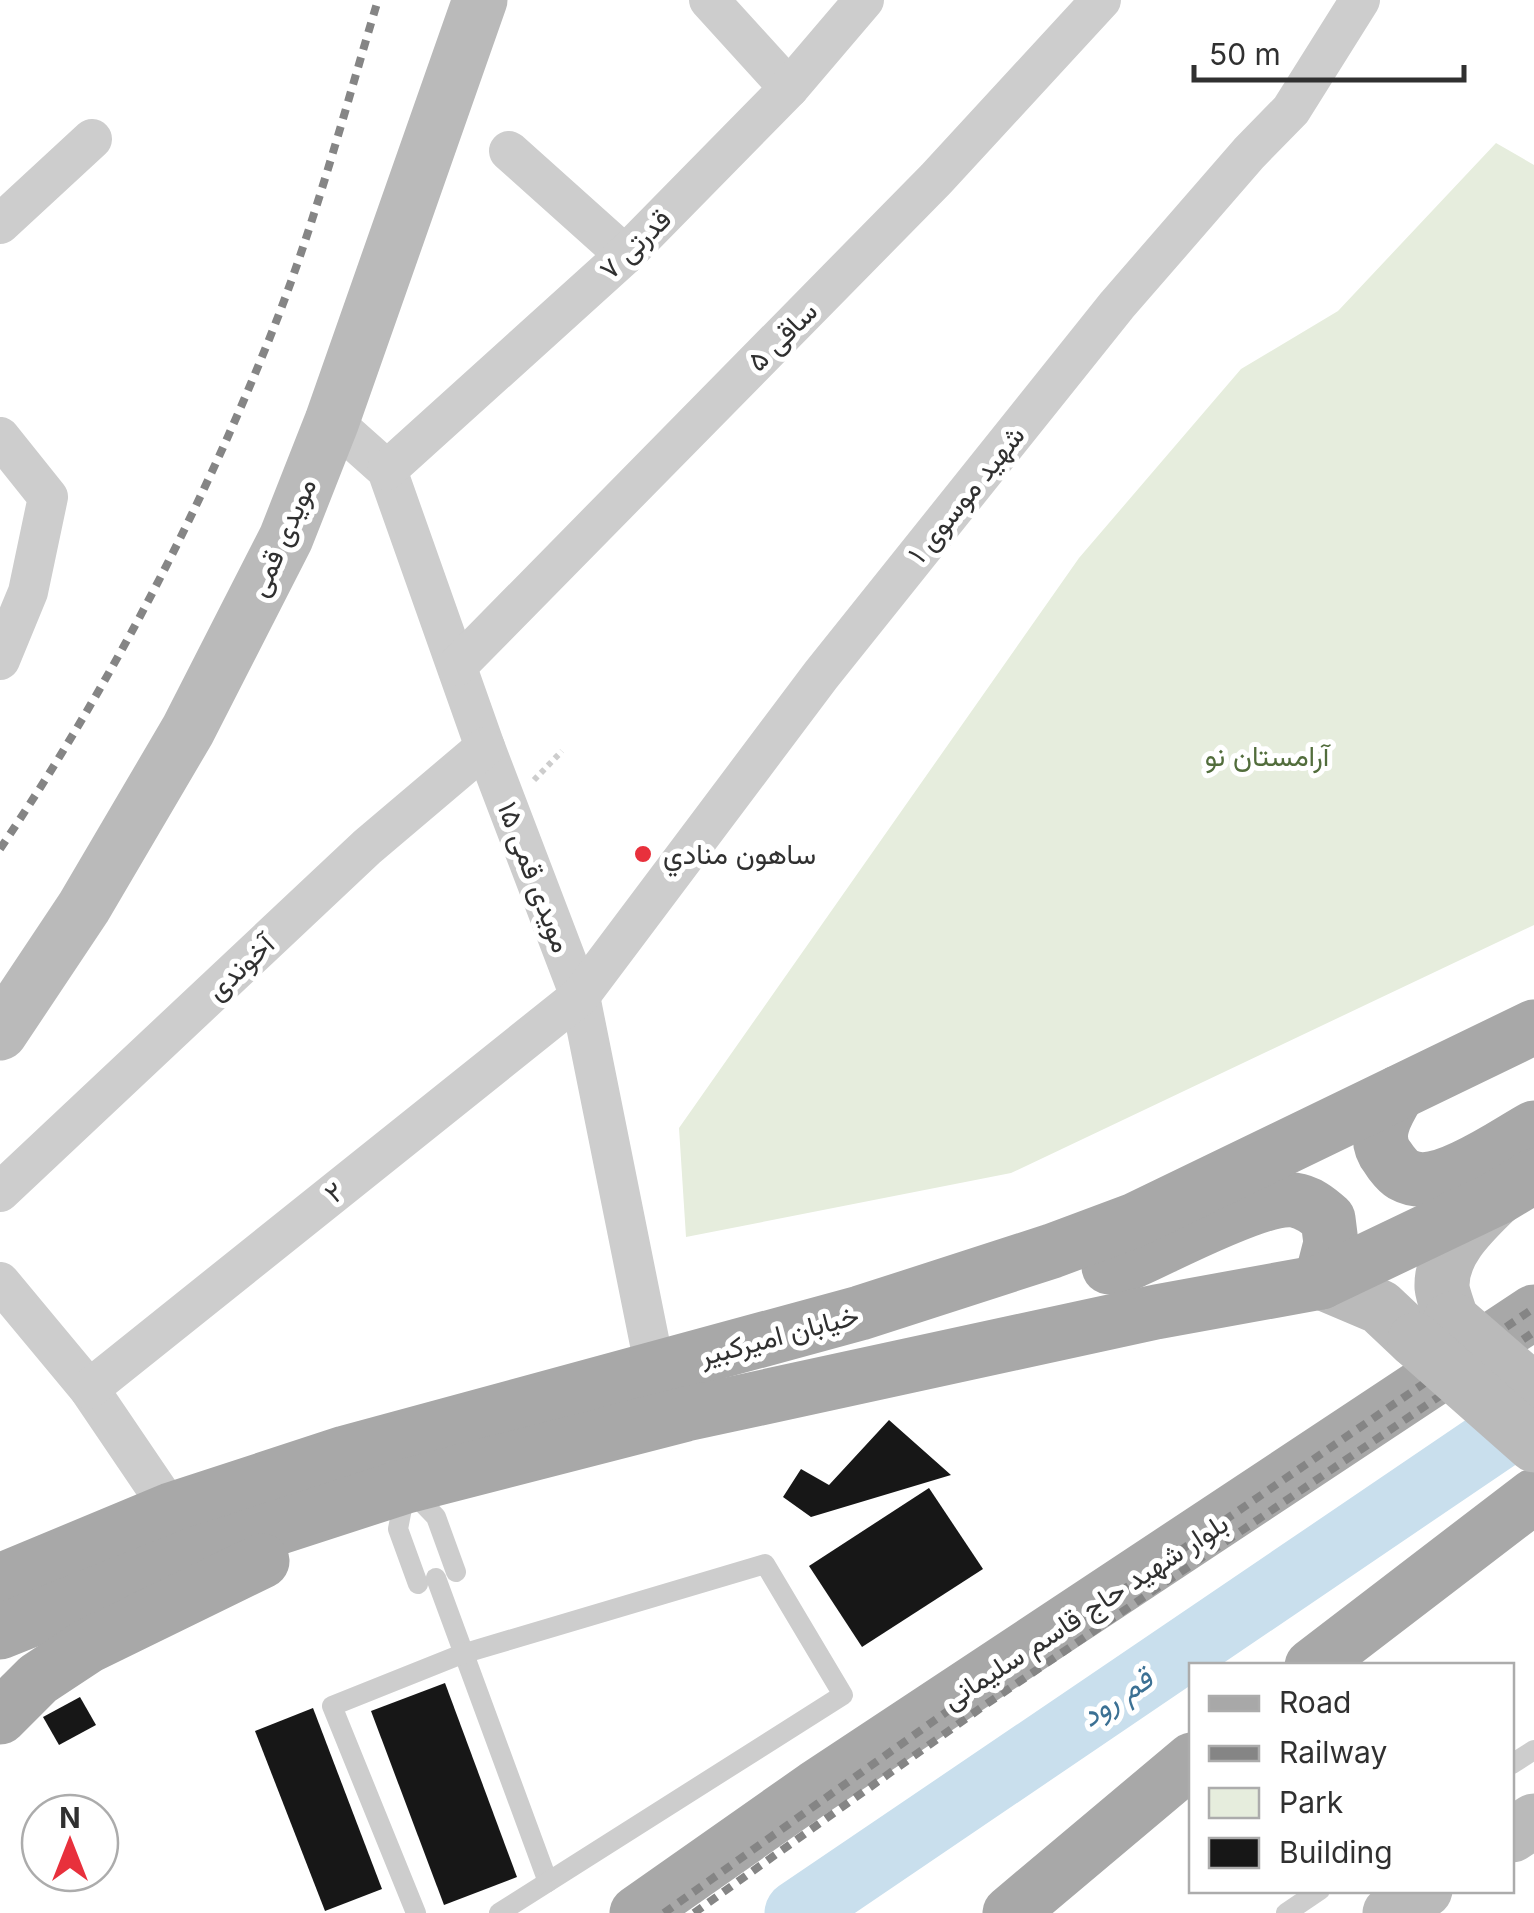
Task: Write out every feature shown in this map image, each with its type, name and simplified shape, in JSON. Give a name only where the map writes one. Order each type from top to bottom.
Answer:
[{"type":"main road","name":"خیابان امیرکبیر","points":[[0,1581],[171,1510],[345,1453],[860,1313],[1052,1251],[1134,1220],[1534,1027]]},
{"type":"main road","points":[[1398,1093],[1383,1117],[1380,1138],[1384,1155],[1404,1176],[1429,1180],[1451,1174],[1534,1128]]},
{"type":"main road","name":"خیابان امیرکبیر","points":[[0,1632],[193,1554],[383,1494],[705,1410],[1156,1312],[1322,1282],[1515,1187]]},
{"type":"main road","points":[[860,1313],[999,1294],[1130,1262],[1258,1206],[1294,1200],[1312,1206],[1328,1219],[1331,1243],[1322,1282]]},
{"type":"main road","name":"بلوار شهید حاج قاسم سلیمانی","points":[[637,1913],[815,1788],[1534,1312]]},
{"type":"main road","points":[[0,1717],[38,1679],[88,1646],[248,1570],[383,1494]]},
{"type":"main road","points":[[1316,1663],[1534,1496]]},
{"type":"main road","points":[[1010,1913],[1189,1763]]},
{"type":"street","name":"مویدی قمی","points":[[0,1033],[84,907],[188,730],[286,538],[332,421],[480,0]]},
{"type":"street","points":[[709,0],[789,88]]},
{"type":"street","name":"قدرتی ۷","points":[[387,470],[626,255],[789,88],[864,0]]},
{"type":"street","name":"ساقی ۵","points":[[457,666],[936,179],[1102,0]]},
{"type":"street","name":"شهید موسوی ۱","points":[[580,996],[821,675],[1092,336],[1250,152],[1292,110],[1360,0]]},
{"type":"street","points":[[0,224],[92,140]]},
{"type":"street","points":[[508,151],[626,255]]},
{"type":"street","name":"مویدی قمی ۱۵","points":[[332,421],[387,470],[485,747],[580,996],[654,1369]]},
{"type":"street","points":[[0,438],[48,497],[28,592],[0,660]]},
{"type":"street","name":"آخوندی","points":[[0,1192],[367,847],[485,747]]},
{"type":"street","name":"۲","points":[[89,1389],[580,996]]},
{"type":"street","points":[[1433,1330],[1450,1255],[1462,1234],[1515,1187]]},
{"type":"street","points":[[0,1282],[89,1389],[171,1510]]},
{"type":"street","points":[[1322,1282],[1433,1330],[1534,1391]]},
{"type":"street","points":[[1433,1330],[1534,1446]]},
{"type":"street","points":[[1390,1913],[1420,1893]]},
{"type":"lane","points":[[383,1494],[398,1530],[437,1578]]},
{"type":"lane","points":[[383,1494],[436,1517],[437,1578],[548,1882]]},
{"type":"lane","points":[[416,1913],[332,1706],[462,1654],[764,1564],[843,1695],[498,1913]]},
{"type":"lane","points":[[1286,1913],[1316,1893]]},
{"type":"green space","name":"آرامستان نو","points":[[1496,143],[1534,165],[1534,925],[1011,1173],[686,1237],[679,1128],[1079,558],[1241,369],[1338,311]]},
{"type":"building","points":[[889,1420],[951,1475],[811,1517],[783,1497],[801,1469],[829,1485]]},
{"type":"building","points":[[929,1488],[983,1569],[862,1647],[809,1566]]},
{"type":"building","points":[[445,1683],[517,1877],[444,1905],[371,1711]]},
{"type":"building","points":[[80,1697],[96,1725],[59,1745],[43,1717]]},
{"type":"building","points":[[313,1708],[382,1889],[325,1911],[255,1731]]},
{"type":"waterway","name":"قم رود","points":[[797,1913],[1534,1413]]},
{"type":"railway","points":[[0,849],[76,729],[146,605],[239,412],[298,262],[378,0]]},
{"type":"railway","points":[[664,1913],[980,1688],[1534,1308]]},
{"type":"railway","points":[[694,1913],[985,1705],[1534,1332]]},
{"type":"place","name":"ساهون منادي","points":[[643,854]]}]
